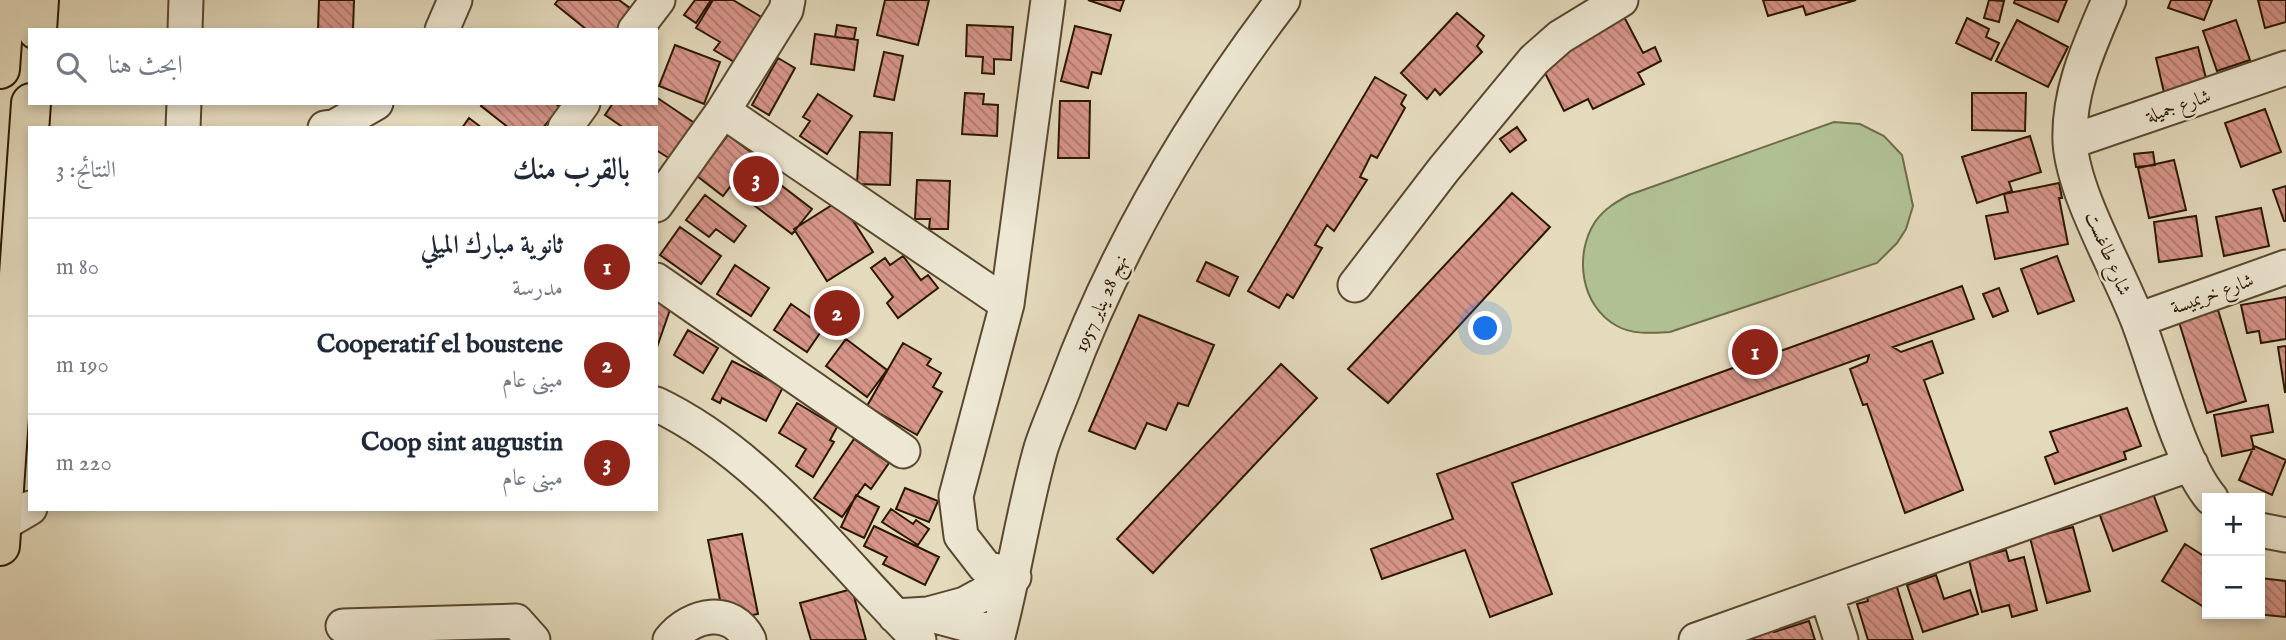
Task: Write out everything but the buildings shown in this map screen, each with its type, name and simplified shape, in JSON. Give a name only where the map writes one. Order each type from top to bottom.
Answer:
[{"type":"main road","points":[[0,69],[5,0]]},
{"type":"main road","points":[[37,28],[40,0]]},
{"type":"main road","points":[[10,526],[9,252],[31,105]]},
{"type":"street","points":[[185,28],[186,0]]},
{"type":"street","points":[[443,28],[455,0]]},
{"type":"street","points":[[637,28],[658,0]]},
{"type":"street","points":[[658,202],[723,111],[786,10],[788,0]]},
{"type":"street","points":[[1014,577],[985,567],[961,536],[956,496],[1007,304],[1044,0]]},
{"type":"street","name":"نهج 28 يناير 1957","points":[[997,637],[1014,577],[1041,448],[1084,335],[1134,228],[1251,43],[1283,0]]},
{"type":"street","points":[[1355,285],[1444,169],[1534,60],[1560,37],[1621,0]]},
{"type":"street","name":"شارع طاغست","points":[[2109,0],[2072,93],[2070,142],[2074,173],[2138,320],[2191,464],[2208,493]]},
{"type":"street","name":"شارع جميلة","points":[[2070,142],[2286,68]]},
{"type":"street","points":[[183,126],[184,105]]},
{"type":"street","points":[[336,126],[372,105]]},
{"type":"street","points":[[566,126],[582,105]]},
{"type":"street","points":[[723,111],[1007,304]]},
{"type":"street","name":"شارع خريميسة","points":[[2138,320],[2286,267]]},
{"type":"street","points":[[658,281],[903,451]]},
{"type":"street","points":[[658,405],[692,421],[749,468],[801,515],[895,616],[924,627],[997,637]]},
{"type":"street","points":[[1696,640],[2191,464]]},
{"type":"street","points":[[2265,531],[2286,535]]},
{"type":"street","points":[[924,627],[1014,577]]},
{"type":"street","points":[[1826,594],[1841,640]]},
{"type":"street","points":[[670,640],[688,623],[707,617],[717,617],[736,624],[750,640]]},
{"type":"street","points":[[343,626],[516,621],[533,640]]},
{"type":"green space","points":[[1834,122],[1860,124],[1884,136],[1902,155],[1913,206],[1906,229],[1897,243],[1877,263],[1670,332],[1643,333],[1623,329],[1605,317],[1595,306],[1584,278],[1584,249],[1595,222],[1610,206],[1629,195]]},
{"type":"place","name":"Coop sint augustin","points":[[756,179]]},
{"type":"place","name":"Cooperatif el boustene","points":[[837,313]]},
{"type":"place","name":"ثانوية مبارك الميلي","points":[[1755,352]]}]
